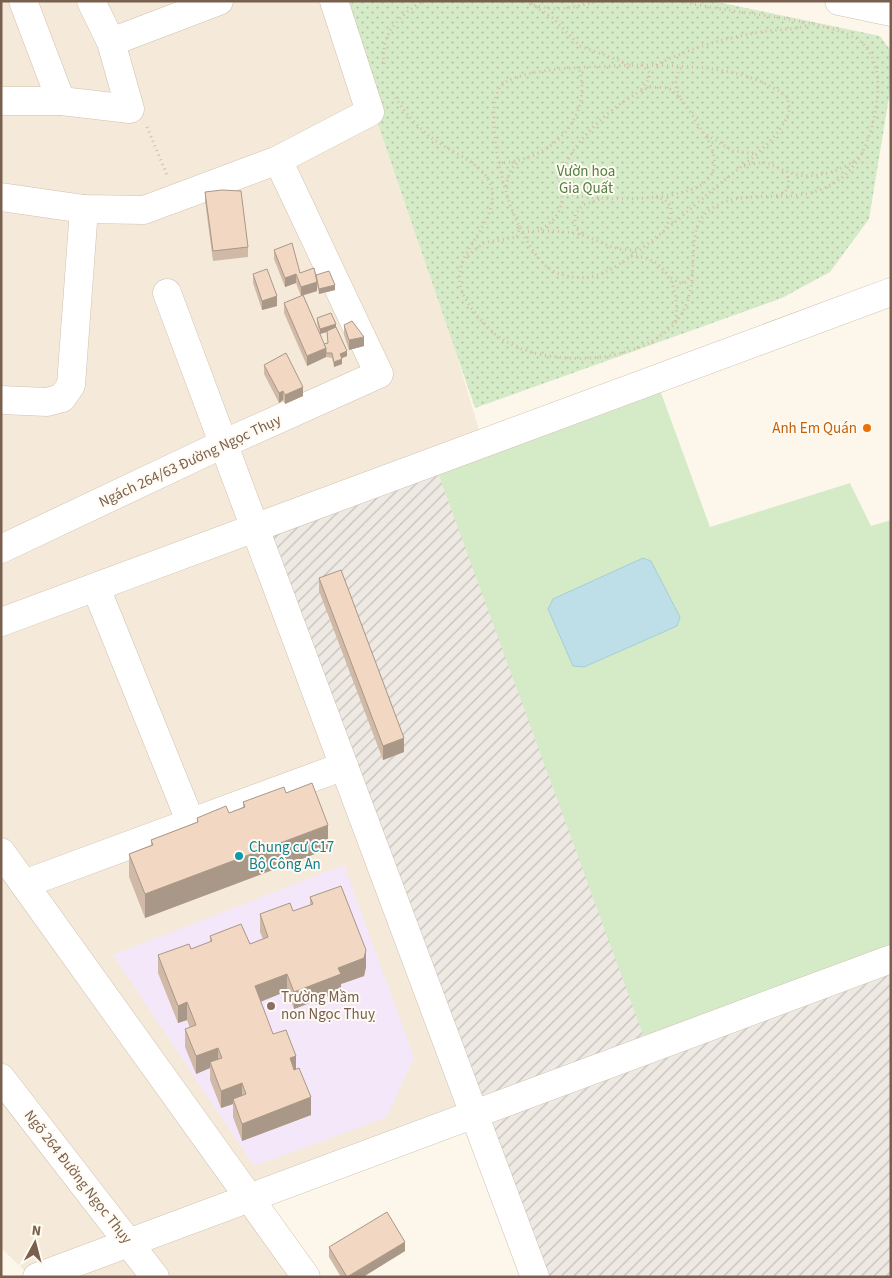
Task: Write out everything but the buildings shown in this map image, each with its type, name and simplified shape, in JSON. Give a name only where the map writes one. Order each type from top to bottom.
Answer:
[{"type":"street","points":[[23,1],[61,101]]},
{"type":"street","points":[[1,101],[61,101],[130,109],[111,42],[90,1]]},
{"type":"street","points":[[111,42],[219,1]]},
{"type":"street","points":[[1,197],[84,209],[144,210],[278,160],[370,112],[334,1]]},
{"type":"street","points":[[839,1],[891,12]]},
{"type":"street","name":"Ngách 264/63 Đường Ngọc Thụy","points":[[1,550],[223,444],[379,374],[278,160]]},
{"type":"street","points":[[1,400],[47,402],[62,398],[71,385],[84,209]]},
{"type":"street","points":[[1,622],[891,292]]},
{"type":"street","points":[[166,293],[535,1277]]},
{"type":"street","points":[[96,588],[191,823]]},
{"type":"street","points":[[24,884],[344,766]]},
{"type":"street","points":[[1,852],[306,1277]]},
{"type":"street","points":[[37,1277],[891,959]]},
{"type":"street","name":"Ngõ 264 Đường Ngọc Thụy","points":[[1,1078],[155,1277]]},
{"type":"path","points":[[385,73],[383,56],[386,39],[394,23],[407,11],[423,1]]},
{"type":"path","points":[[525,1],[553,18],[580,46],[632,65]]},
{"type":"path","points":[[531,4],[548,9],[562,10],[597,1]]},
{"type":"path","points":[[391,89],[401,108],[415,123],[445,148],[485,174],[491,186],[492,198],[488,215],[462,264],[460,278],[462,292],[479,317],[506,342],[524,349],[569,358],[593,358],[614,355],[668,331],[674,323],[688,301],[694,273],[695,234],[698,224],[705,215],[716,206],[731,200],[803,195],[821,190],[850,172],[862,155],[874,117],[877,89],[875,64],[862,42],[854,36],[810,24],[709,8],[683,1]]},
{"type":"path","points":[[655,65],[684,53],[731,38],[810,24]]},
{"type":"path","points":[[632,65],[684,66],[754,78],[773,86],[787,96],[790,110],[783,125],[756,154],[631,256],[593,276],[578,278],[560,274],[545,266],[523,232],[506,192],[499,163],[495,108],[496,95],[502,85],[519,76],[579,68],[632,65]]},
{"type":"path","points":[[639,91],[650,76],[646,68],[640,65]]},
{"type":"path","points":[[560,184],[566,193],[604,198],[653,196],[690,190],[706,182],[715,163],[714,154],[702,131],[682,101],[675,85],[678,73],[684,66]]},
{"type":"path","points":[[499,163],[538,155],[552,146],[573,123],[580,103],[579,68]]},
{"type":"path","points":[[539,230],[555,218],[560,209],[562,199],[560,176],[567,161],[589,133],[615,108],[639,91],[650,87],[668,88],[682,101]]},
{"type":"path","points":[[130,109],[145,121],[177,199]]},
{"type":"path","points":[[702,131],[727,148],[746,154],[756,154]]},
{"type":"path","points":[[741,167],[764,162],[777,165],[787,172],[803,176],[827,174],[842,168],[862,155]]},
{"type":"path","points":[[506,192],[506,180],[511,169],[521,160]]},
{"type":"path","points":[[774,197],[784,192],[789,185],[787,172]]},
{"type":"path","points":[[653,196],[665,200],[671,206],[670,219],[661,232]]},
{"type":"path","points":[[583,236],[575,226],[573,220],[575,215],[583,205],[604,198]]},
{"type":"path","points":[[462,264],[483,242],[517,237],[520,225]]},
{"type":"path","points":[[523,232],[539,230],[583,236],[617,249],[640,249]]},
{"type":"path","points":[[631,256],[644,256],[660,266],[672,282],[677,303],[674,323]]},
{"type":"path","points":[[666,274],[679,283],[685,282],[694,273]]},
{"type":"shaded area","points":[[1,1],[351,1],[483,443],[474,1114],[251,1197],[306,1277],[31,1277],[1,1248]]},
{"type":"shaded area","points":[[434,462],[891,949],[891,1277],[535,1277],[255,528]]},
{"type":"shaded area","name":"Trường Mầm non Ngọc Thuỵ","points":[[344,865],[414,1057],[387,1117],[254,1166],[113,955]]},
{"type":"green space","name":"Vườn hoa Gia Quất","points":[[336,1],[713,1],[880,36],[891,51],[891,85],[869,219],[830,272],[782,298],[475,408]]},
{"type":"green space","points":[[656,379],[710,527],[850,483],[871,526],[891,520],[891,949],[645,1040],[434,462]]},
{"type":"water","points":[[643,558],[651,561],[680,617],[677,626],[584,667],[573,666],[548,609],[553,599]]},
{"type":"place","name":"Anh Em Quán","points":[[867,428]]},
{"type":"place","name":"Chung cư C17 Bộ Công An","points":[[239,856]]},
{"type":"place","name":"Trường Mầm non Ngọc Thuỵ","points":[[271,1006]]}]
